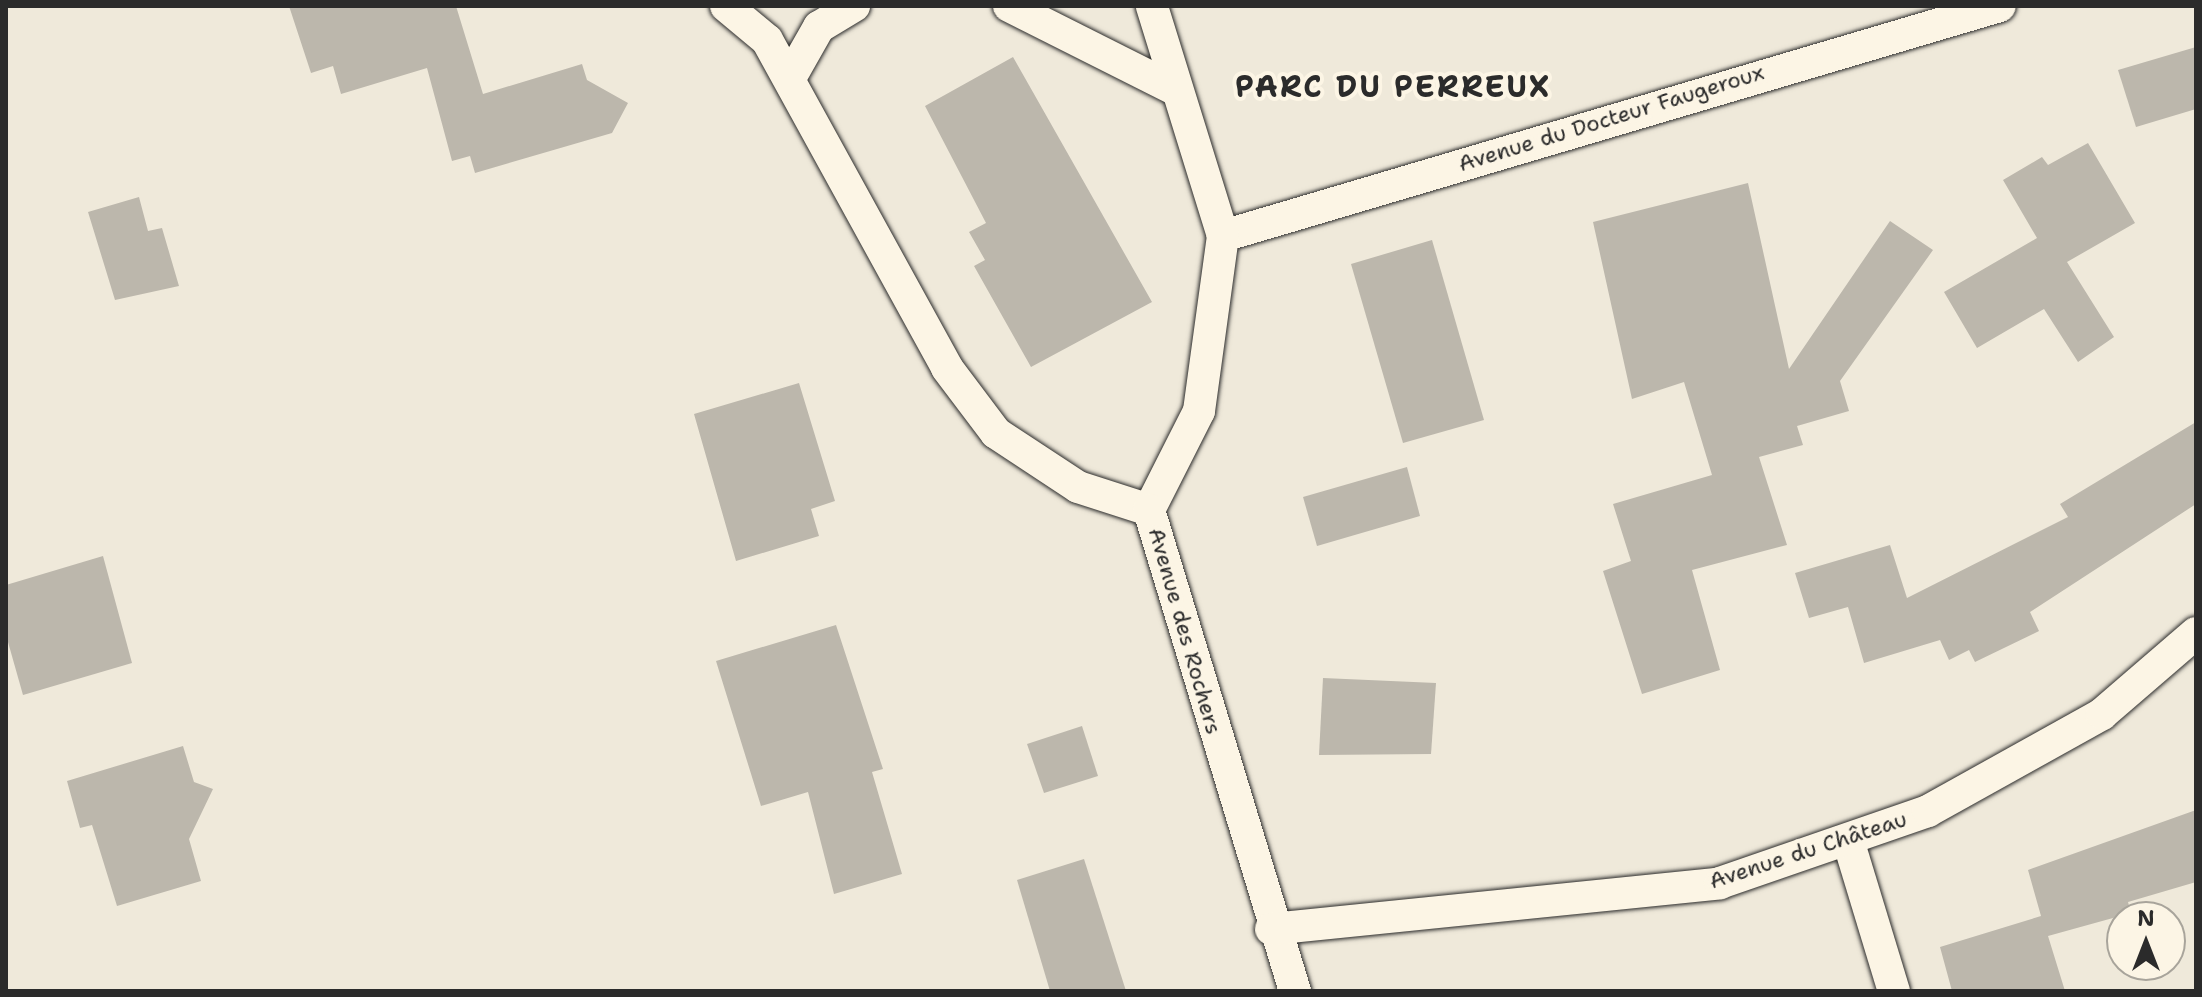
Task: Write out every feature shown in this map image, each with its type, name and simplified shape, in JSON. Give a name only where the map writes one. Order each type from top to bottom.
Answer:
[{"type":"lane","name":"Avenue des Rochers","points":[[726,6],[767,40],[947,368],[996,433],[1078,487],[1149,510],[1271,929],[1295,991]]},
{"type":"lane","points":[[790,78],[819,27],[854,6]]},
{"type":"lane","points":[[1009,6],[1174,89]]},
{"type":"lane","points":[[1149,510],[1199,411],[1223,236],[1174,89],[1152,6]]},
{"type":"lane","name":"Avenue du Docteur Faugeroux","points":[[1223,236],[2000,6]]},
{"type":"lane","name":"Avenue du Château","points":[[1271,929],[1720,883],[1928,811],[2102,714],[2196,633]]},
{"type":"lane","points":[[1848,840],[1894,991]]},
{"type":"building","points":[[289,6],[456,6],[483,94],[582,64],[587,80],[628,103],[612,133],[475,173],[470,156],[452,161],[427,68],[341,94],[333,66],[311,73]]},
{"type":"building","points":[[2196,47],[2196,109],[2136,127],[2118,70]]},
{"type":"building","points":[[1013,57],[1152,302],[1031,367],[974,266],[985,260],[969,232],[986,223],[925,106]]},
{"type":"building","points":[[2088,143],[2135,223],[2067,262],[2114,337],[2078,362],[2044,309],[1977,348],[1944,292],[2037,238],[2003,180],[2042,157],[2048,165]]},
{"type":"building","points":[[1748,183],[1789,369],[1890,221],[1933,250],[1840,381],[1849,411],[1797,426],[1803,445],[1759,457],[1787,545],[1692,570],[1720,670],[1642,694],[1603,571],[1631,561],[1613,504],[1712,475],[1684,382],[1632,399],[1593,222]]},
{"type":"building","points":[[139,197],[148,231],[162,228],[179,286],[115,300],[88,212]]},
{"type":"building","points":[[1432,240],[1484,420],[1403,443],[1351,264]]},
{"type":"building","points":[[799,383],[835,501],[811,509],[819,536],[736,561],[694,414]]},
{"type":"building","points":[[2196,422],[2196,504],[2030,612],[2039,631],[1975,662],[1969,650],[1949,660],[1940,640],[1864,663],[1848,607],[1809,618],[1795,573],[1890,545],[1907,598],[2068,517],[2060,504]]},
{"type":"building","points":[[1407,467],[1420,516],[1317,546],[1303,497]]},
{"type":"building","points":[[103,556],[132,663],[23,695],[6,635],[6,585]]},
{"type":"building","points":[[836,625],[883,769],[872,772],[902,874],[834,894],[808,792],[761,806],[716,661]]},
{"type":"building","points":[[1323,678],[1436,683],[1431,754],[1319,755]]},
{"type":"building","points":[[1082,726],[1098,776],[1044,793],[1027,744]]},
{"type":"building","points":[[183,746],[194,782],[213,789],[189,839],[201,881],[117,906],[92,825],[80,828],[67,781]]},
{"type":"building","points":[[2196,810],[2196,882],[2131,901],[2106,901],[2106,920],[2048,936],[2065,991],[1952,991],[1940,947],[2041,916],[2028,870]]},
{"type":"building","points":[[1084,859],[1126,991],[1050,991],[1017,880]]},
{"type":"district","name":"PARC DU PERREUX","points":[[1393,87]]}]
